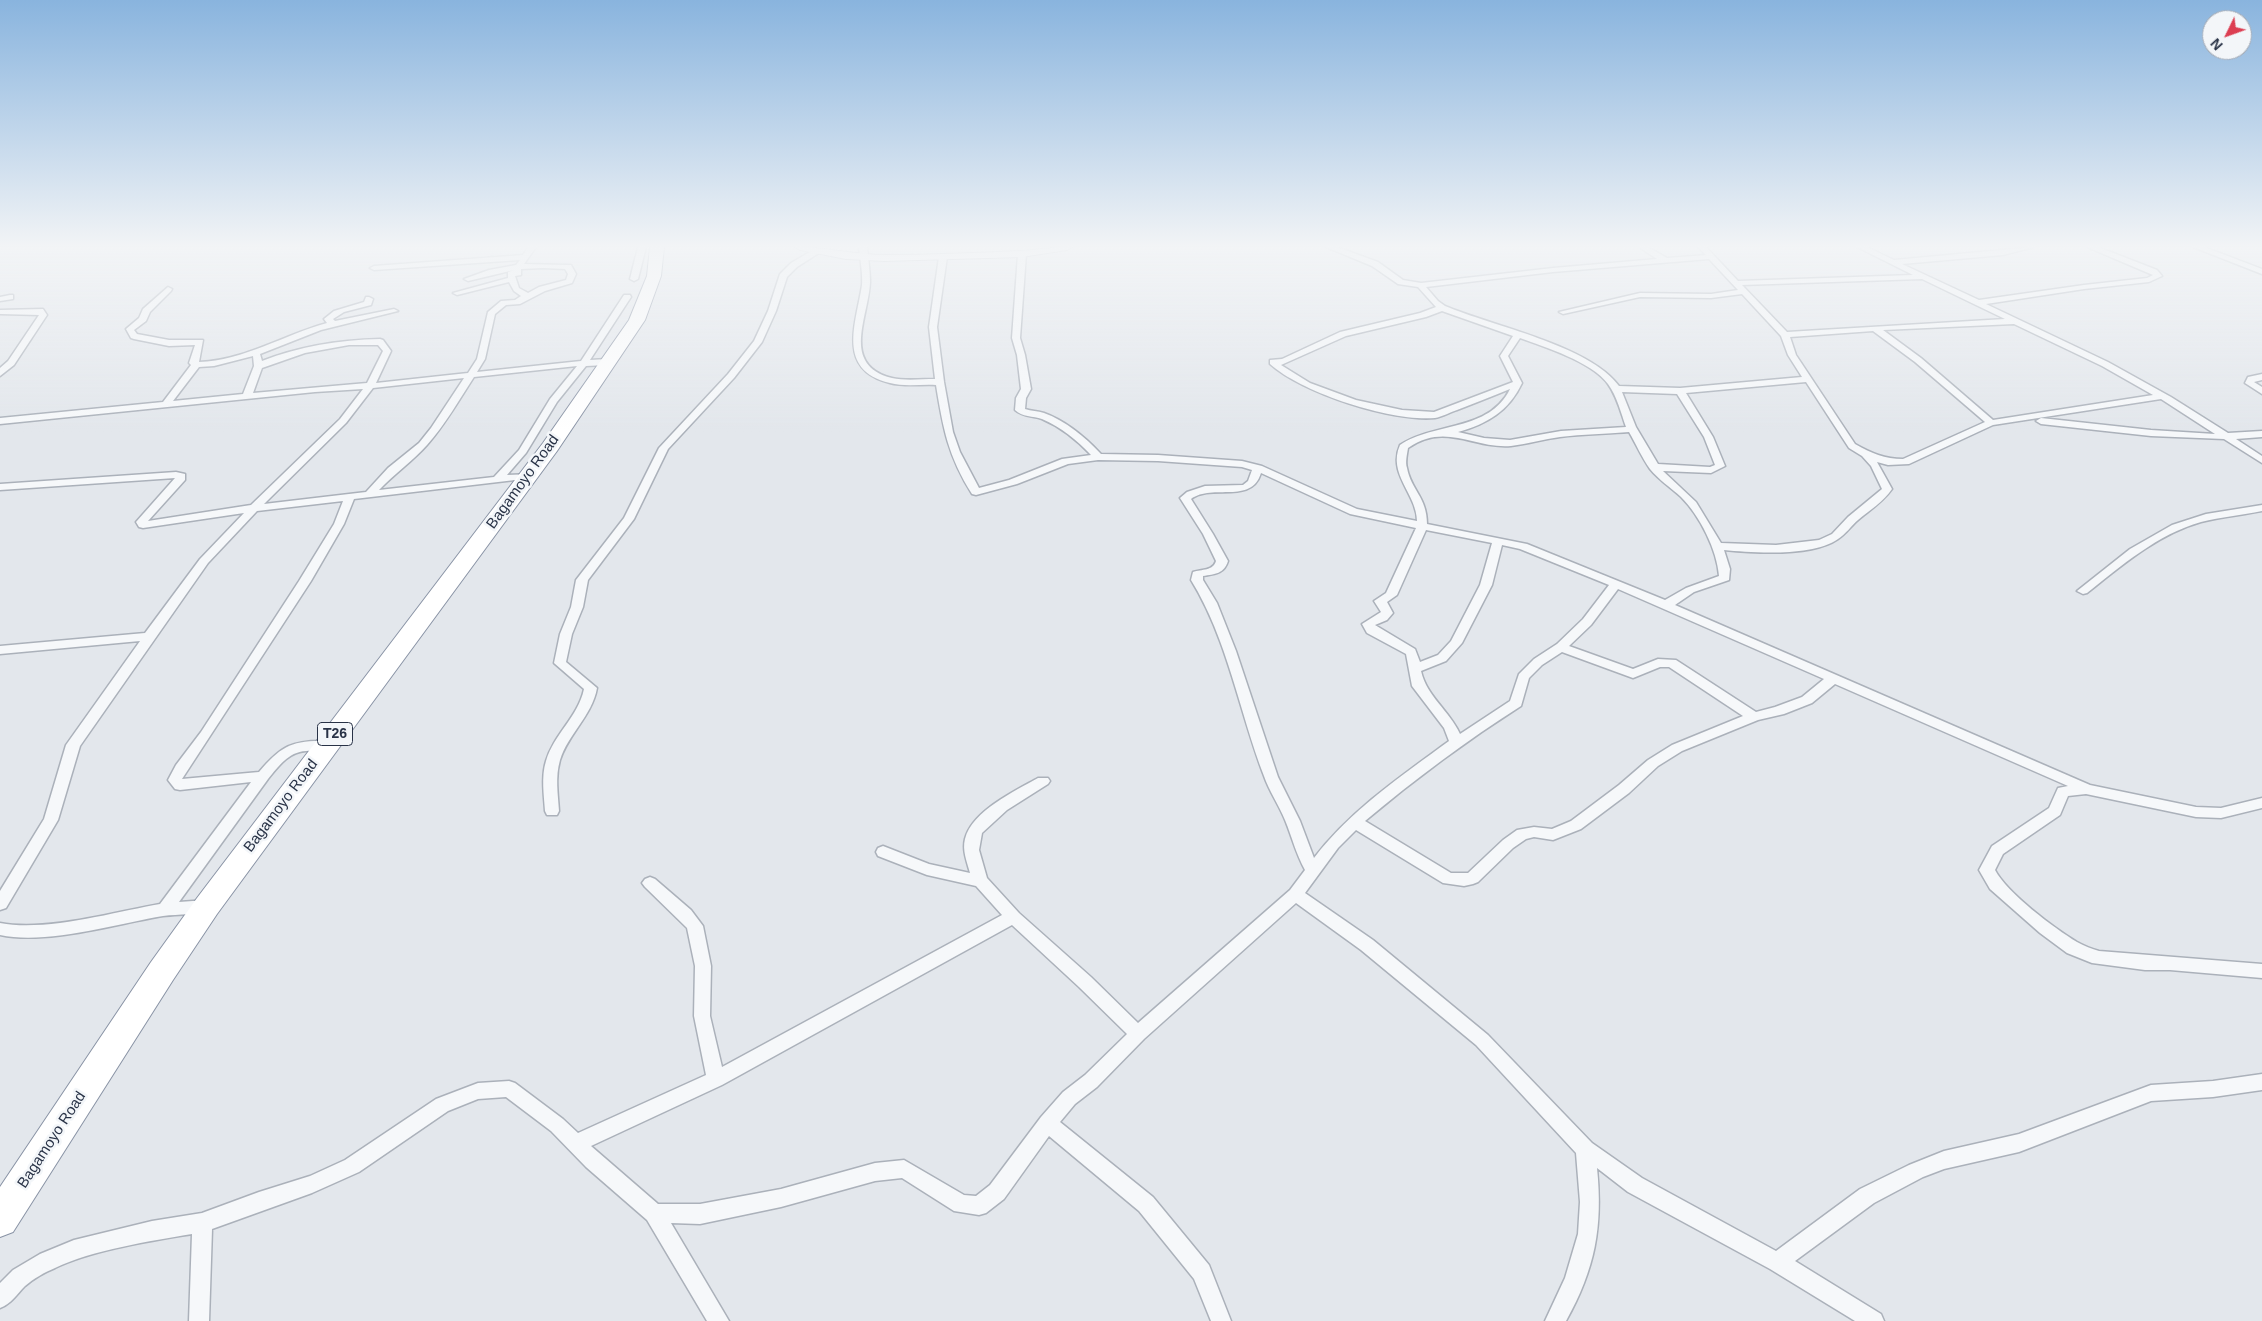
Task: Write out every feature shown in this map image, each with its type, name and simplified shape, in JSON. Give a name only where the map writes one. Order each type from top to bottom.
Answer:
[{"type":"highway","name":"Bagamoyo Road","points":[[0,1219],[162,971],[207,906],[528,476],[595,362],[637,320],[642,309]]},
{"type":"street","points":[[149,309],[143,319],[130,329],[132,333],[139,338],[169,343],[200,342],[193,363],[196,365]]},
{"type":"street","points":[[334,324],[328,319],[331,316],[352,309]]},
{"type":"street","points":[[368,496],[392,470],[422,445],[434,430],[481,359],[491,314],[496,309]]},
{"type":"street","points":[[498,479],[523,452],[553,401],[595,362],[621,309]]},
{"type":"street","points":[[552,811],[550,769],[556,753],[589,701],[591,688],[560,663],[566,634],[577,607],[582,580],[629,519],[664,448],[731,376],[758,342],[773,309]]},
{"type":"street","points":[[861,309],[856,332],[860,360],[870,372],[892,381],[940,382]]},
{"type":"street","points":[[936,309],[933,327],[948,432],[955,452],[976,492],[1013,482],[1066,461],[1098,457],[1242,464],[1258,468],[1354,512],[1517,544],[1553,557],[1615,586],[1666,605],[2087,789],[2196,812],[2221,813],[2262,802]]},
{"type":"street","points":[[1018,309],[1016,330],[1026,389],[1021,398],[1020,410],[1041,415],[1063,426],[1076,434],[1098,457]]},
{"type":"street","points":[[1440,309],[1423,315],[1344,334],[1283,362],[1272,362],[1284,372],[1307,385],[1354,402],[1421,416],[1435,415],[1518,384]]},
{"type":"street","points":[[1444,309],[1549,346],[1584,362],[1605,376],[1616,389],[1632,429],[1654,467],[1689,499],[1717,546],[1726,571],[1726,578],[1690,590],[1666,605]]},
{"type":"street","points":[[1563,312],[1578,309]]},
{"type":"street","points":[[1760,309],[1785,335],[1792,355],[1847,440],[1852,446],[1865,454],[1888,462],[1905,462],[1991,423],[2162,396]]},
{"type":"street","points":[[1990,309],[2105,364],[2162,396],[2262,460]]},
{"type":"street","points":[[0,312],[30,310],[40,311],[43,316],[11,363],[0,372]]},
{"type":"street","points":[[166,404],[196,365],[254,353],[278,346],[294,336],[334,324],[394,311]]},
{"type":"street","points":[[1785,335],[1875,328],[2017,321]]},
{"type":"street","points":[[1875,328],[1918,360],[1991,423]]},
{"type":"street","points":[[1517,336],[1504,356],[1518,384]]},
{"type":"street","points":[[0,904],[51,820],[73,746],[149,636],[204,561],[254,508],[343,421],[370,386],[387,351],[380,342],[353,341],[325,344],[258,366]]},
{"type":"street","points":[[247,396],[258,366],[257,355],[254,353]]},
{"type":"street","points":[[0,421],[247,396],[370,386],[595,362]]},
{"type":"street","points":[[2262,377],[2249,382],[2262,391]]},
{"type":"street","points":[[1616,389],[1680,391],[1808,379]]},
{"type":"street","points":[[1457,743],[1450,726],[1418,686],[1414,658],[1411,652],[1371,630],[1368,624],[1387,613],[1380,602],[1391,595],[1422,526],[1422,511],[1419,502],[1404,476],[1401,466],[1403,447],[1412,441],[1485,418],[1503,408],[1510,401],[1518,384]]},
{"type":"street","points":[[1654,467],[1711,470],[1720,466],[1719,457],[1680,391]]},
{"type":"street","points":[[2020,419],[2168,436],[2228,438],[2262,434]]},
{"type":"street","points":[[1444,432],[1484,442],[1510,443],[1561,434],[1632,429]]},
{"type":"street","points":[[1717,546],[1752,549],[1781,548],[1831,539],[1852,519],[1883,495],[1887,489],[1875,465],[1865,454]]},
{"type":"street","points":[[1258,468],[1253,483],[1250,486],[1245,488],[1200,490],[1191,492],[1185,498],[1208,534],[1222,561],[1220,567],[1214,571],[1197,574],[1197,580],[1210,603],[1230,650],[1271,777],[1293,821],[1305,856],[1313,871]]},
{"type":"street","points":[[0,487],[181,476],[180,480],[141,522],[143,525],[254,508],[528,476]]},
{"type":"street","points":[[263,776],[180,785],[175,780],[181,768],[206,735],[305,581],[339,524],[349,498]]},
{"type":"street","points":[[2083,591],[2118,563],[2152,541],[2190,522],[2262,508]]},
{"type":"street","points":[[1414,668],[1442,658],[1456,643],[1486,585],[1498,540]]},
{"type":"street","points":[[654,1213],[700,1214],[781,1198],[875,1172],[904,1169],[961,1204],[979,1206],[997,1192],[1047,1123],[1069,1098],[1091,1081],[1138,1034],[1295,894],[1333,844],[1355,822],[1406,779],[1516,703],[1523,677],[1538,662],[1561,646],[1587,622],[1615,586]]},
{"type":"street","points":[[0,650],[149,636]]},
{"type":"street","points":[[1561,646],[1633,674],[1658,663],[1672,663],[1754,717]]},
{"type":"street","points":[[1355,822],[1448,879],[1464,880],[1473,878],[1508,844],[1522,834],[1534,832],[1553,835],[1576,825],[1624,789],[1653,763],[1677,748],[1754,717],[1779,711],[1807,700],[1832,679]]},
{"type":"street","points":[[165,910],[263,776],[283,753],[294,747],[304,745],[326,746]]},
{"type":"street","points":[[980,881],[972,856],[972,838],[980,823],[1043,781]]},
{"type":"street","points":[[2087,789],[2063,792],[2055,811],[1997,850],[1987,870],[1995,885],[2046,929],[2073,948],[2098,958],[2262,971]]},
{"type":"street","points":[[883,852],[927,869],[980,881],[989,888],[1013,917],[1086,982],[1138,1034]]},
{"type":"street","points":[[650,883],[685,914],[695,926],[703,966],[702,1016],[716,1079]]},
{"type":"street","points":[[1295,894],[1367,945],[1482,1040],[1585,1149],[1635,1185],[1777,1262],[1874,1321]]},
{"type":"street","points":[[0,929],[6,933],[29,932],[165,910],[207,906]]},
{"type":"street","points":[[577,1143],[716,1079],[921,969],[1013,917]]},
{"type":"street","points":[[1777,1262],[1867,1196],[1916,1171],[1944,1160],[2020,1143],[2151,1093],[2212,1089],[2262,1082]]},
{"type":"street","points":[[0,1298],[20,1277],[47,1261],[74,1250],[152,1231],[202,1223],[259,1201],[312,1184],[352,1166],[442,1105],[478,1091],[509,1089],[577,1143],[593,1161],[654,1213],[719,1321]]},
{"type":"street","points":[[1047,1123],[1146,1204],[1202,1272],[1221,1321]]},
{"type":"street","points":[[1555,1321],[1574,1281],[1588,1235],[1589,1201],[1585,1149]]},
{"type":"street","points":[[199,1321],[202,1223]]}]
